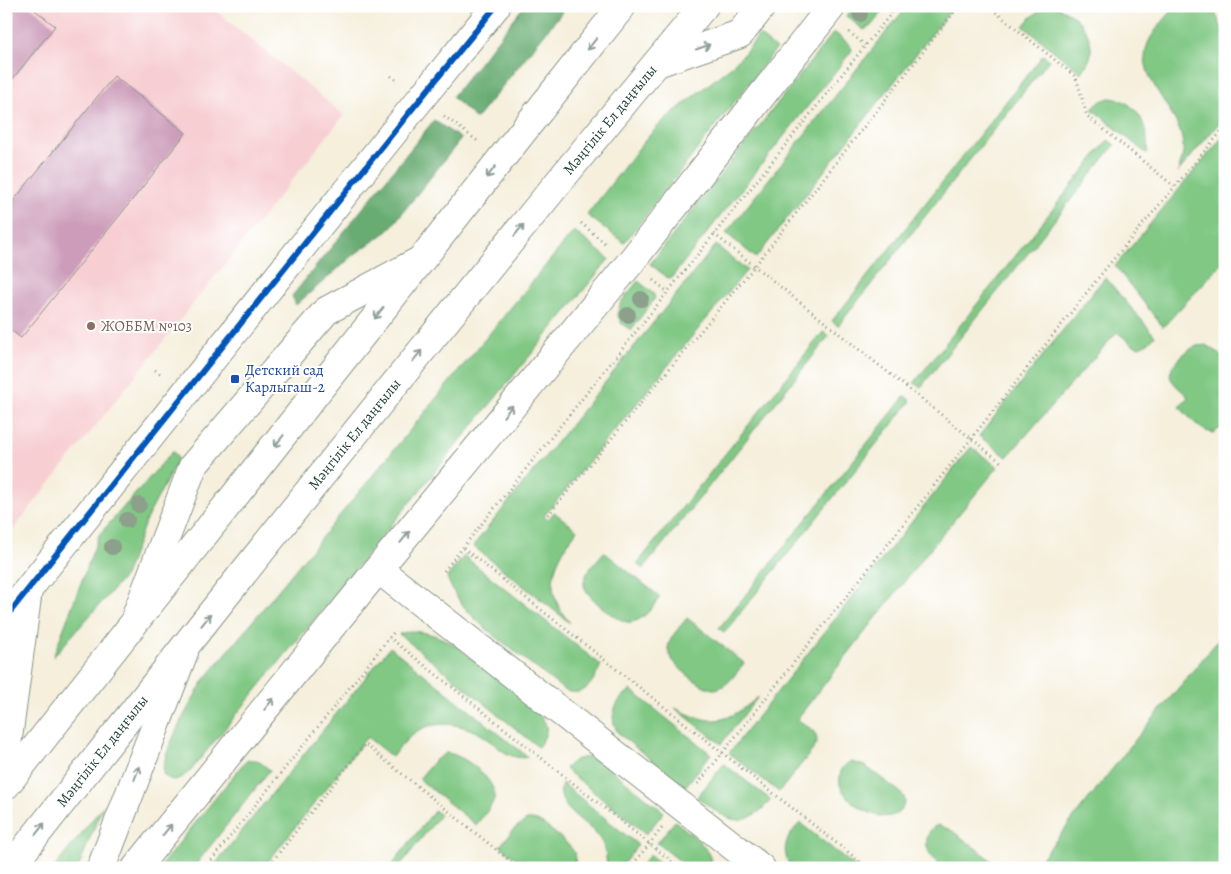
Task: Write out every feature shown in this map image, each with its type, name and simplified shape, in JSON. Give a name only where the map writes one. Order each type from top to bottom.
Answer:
[{"type":"main road","points":[[6,617],[496,6]]},
{"type":"main road","points":[[6,785],[622,6]]},
{"type":"main road","name":"Мәңгілік Ел даңғылы","points":[[10,868],[527,219],[704,6]]},
{"type":"main road","points":[[656,63],[740,34],[762,6]]},
{"type":"main road","points":[[136,868],[378,569],[630,263],[832,6]]},
{"type":"main road","points":[[132,626],[193,466],[326,311],[422,260]]},
{"type":"main road","points":[[378,569],[761,868]]},
{"type":"main road","points":[[6,753],[28,590]]},
{"type":"main road","points":[[101,868],[188,643]]},
{"type":"path","points":[[444,572],[897,6]]},
{"type":"path","points":[[548,515],[754,267],[959,6]]},
{"type":"path","points":[[988,6],[1076,77],[1087,116],[1175,187]]},
{"type":"path","points":[[1218,6],[1225,21]]},
{"type":"path","points":[[845,30],[865,45]]},
{"type":"path","points":[[698,784],[1107,268],[1225,127]]},
{"type":"path","points":[[580,223],[608,246]]},
{"type":"path","points":[[714,234],[1002,463]]},
{"type":"path","points":[[650,278],[668,292]]},
{"type":"path","points":[[463,548],[868,868]]},
{"type":"path","points":[[205,868],[394,632]]},
{"type":"path","points":[[389,637],[680,868]]},
{"type":"path","points":[[267,868],[365,744],[519,868]]},
{"type":"path","points":[[630,868],[665,824]]},
{"type":"shaded area","name":"ЖОББМ №103","points":[[6,6],[210,6],[344,115],[6,538]]},
{"type":"green space","points":[[524,6],[567,6],[476,119],[452,97]]},
{"type":"green space","points":[[854,6],[887,6],[871,26],[864,30],[846,16]]},
{"type":"green space","points":[[907,6],[954,6],[756,258],[726,233]]},
{"type":"green space","points":[[1047,6],[1055,7],[1071,14],[1084,27],[1091,43],[1091,55],[1081,73],[1023,26],[1030,18]]},
{"type":"green space","points":[[1176,6],[1212,6],[1225,35],[1225,116],[1178,172],[1183,149],[1180,132],[1175,119],[1152,81],[1147,69],[1145,56],[1151,38],[1160,24]]},
{"type":"green space","points":[[834,32],[850,45],[852,50],[850,53],[672,277],[668,278],[650,264]]},
{"type":"green space","points":[[759,35],[776,49],[624,243],[587,215],[646,139],[665,119],[729,68],[742,56]]},
{"type":"green space","points":[[1043,55],[1049,60],[838,326],[832,321]]},
{"type":"green space","points":[[1109,98],[1128,104],[1140,117],[1146,135],[1147,154],[1092,109],[1101,101]]},
{"type":"green space","points":[[434,120],[461,139],[388,231],[355,254],[296,305],[292,296]]},
{"type":"green space","points":[[1225,134],[1225,260],[1163,327],[1115,266]]},
{"type":"green space","points":[[1108,140],[1115,145],[921,387],[914,383]]},
{"type":"green space","points":[[574,231],[609,259],[191,770],[177,780],[163,774],[167,753],[172,740],[205,679]]},
{"type":"green space","points":[[716,245],[747,270],[544,516],[548,520],[554,512],[577,530],[557,565],[553,587],[555,599],[570,623],[473,546]]},
{"type":"green space","points":[[1105,277],[1155,336],[1148,343],[1139,347],[1133,345],[1117,332],[1007,457],[979,436]]},
{"type":"green space","points":[[638,281],[653,293],[655,298],[631,330],[622,324],[617,314],[621,302]]},
{"type":"green space","points":[[823,332],[829,336],[643,569],[637,564]]},
{"type":"green space","points":[[1205,345],[1213,349],[1225,360],[1225,425],[1213,433],[1199,426],[1179,407],[1188,397],[1173,382],[1170,374],[1178,359],[1193,348]]},
{"type":"green space","points":[[905,396],[911,401],[724,633],[719,628]]},
{"type":"green space","points":[[971,447],[998,467],[926,554],[797,719],[812,730],[817,737],[817,742],[779,792],[729,753]]},
{"type":"green space","points":[[173,451],[178,459],[146,520],[125,576],[53,657],[99,535]]},
{"type":"green space","points":[[604,552],[660,597],[643,617],[633,622],[625,622],[607,611],[586,590],[584,581],[586,576]]},
{"type":"green space","points":[[464,556],[601,665],[591,683],[583,691],[571,692],[564,690],[493,634],[466,609],[458,599],[447,577]]},
{"type":"green space","points":[[687,618],[744,663],[724,686],[715,689],[702,685],[686,674],[669,654],[668,648],[671,640]]},
{"type":"green space","points":[[410,631],[433,635],[455,645],[531,706],[540,715],[546,726],[545,736],[538,747],[399,634]]},
{"type":"green space","points":[[1225,632],[1225,862],[1218,868],[1034,868],[1136,739]]},
{"type":"green space","points":[[390,647],[528,757],[514,757],[482,735],[456,725],[429,726],[421,729],[407,739],[392,757],[367,737],[263,868],[212,868]]},
{"type":"green space","points":[[631,690],[711,754],[685,787],[619,734],[615,728],[614,710],[625,694]]},
{"type":"green space","points":[[758,697],[721,744],[675,708],[700,718],[719,720],[737,713]]},
{"type":"green space","points":[[446,753],[453,754],[470,763],[491,784],[494,792],[493,802],[476,825],[419,779],[434,761]]},
{"type":"green space","points":[[589,757],[600,761],[664,812],[646,834],[565,769],[576,760]]},
{"type":"green space","points":[[248,760],[257,760],[270,770],[193,868],[159,868],[242,765]]},
{"type":"green space","points":[[851,762],[865,766],[900,792],[905,802],[900,811],[892,816],[871,813],[861,808],[844,793],[840,785],[840,775],[842,769]]},
{"type":"green space","points":[[724,764],[771,800],[751,817],[734,820],[717,812],[697,797]]},
{"type":"green space","points":[[562,783],[638,845],[620,868],[607,868],[605,851],[601,841],[589,827],[567,808],[561,792]]},
{"type":"green space","points":[[103,806],[78,868],[54,868]]},
{"type":"green space","points":[[435,810],[440,815],[398,868],[389,868]]},
{"type":"green space","points":[[527,820],[543,824],[568,844],[575,854],[574,868],[528,868],[500,846],[515,828]]},
{"type":"green space","points":[[675,821],[704,847],[713,868],[689,868],[657,843]]},
{"type":"green space","points":[[800,823],[857,868],[791,868],[786,855],[786,844],[791,833]]},
{"type":"green space","points":[[938,825],[951,830],[986,856],[991,861],[991,868],[944,868],[940,865],[929,853],[927,844],[930,832],[933,827]]},
{"type":"green space","points":[[650,855],[667,868],[639,868]]},
{"type":"building","points":[[6,6],[30,6],[55,26],[6,87]]},
{"type":"building","points":[[114,76],[186,133],[21,338],[6,326],[6,210]]},
{"type":"cycle path","points":[[6,617],[496,6]]},
{"type":"place","name":"ЖОББМ №103","points":[[91,326]]},
{"type":"place","name":"Детский сад Карлыгаш-2","points":[[235,379]]}]
